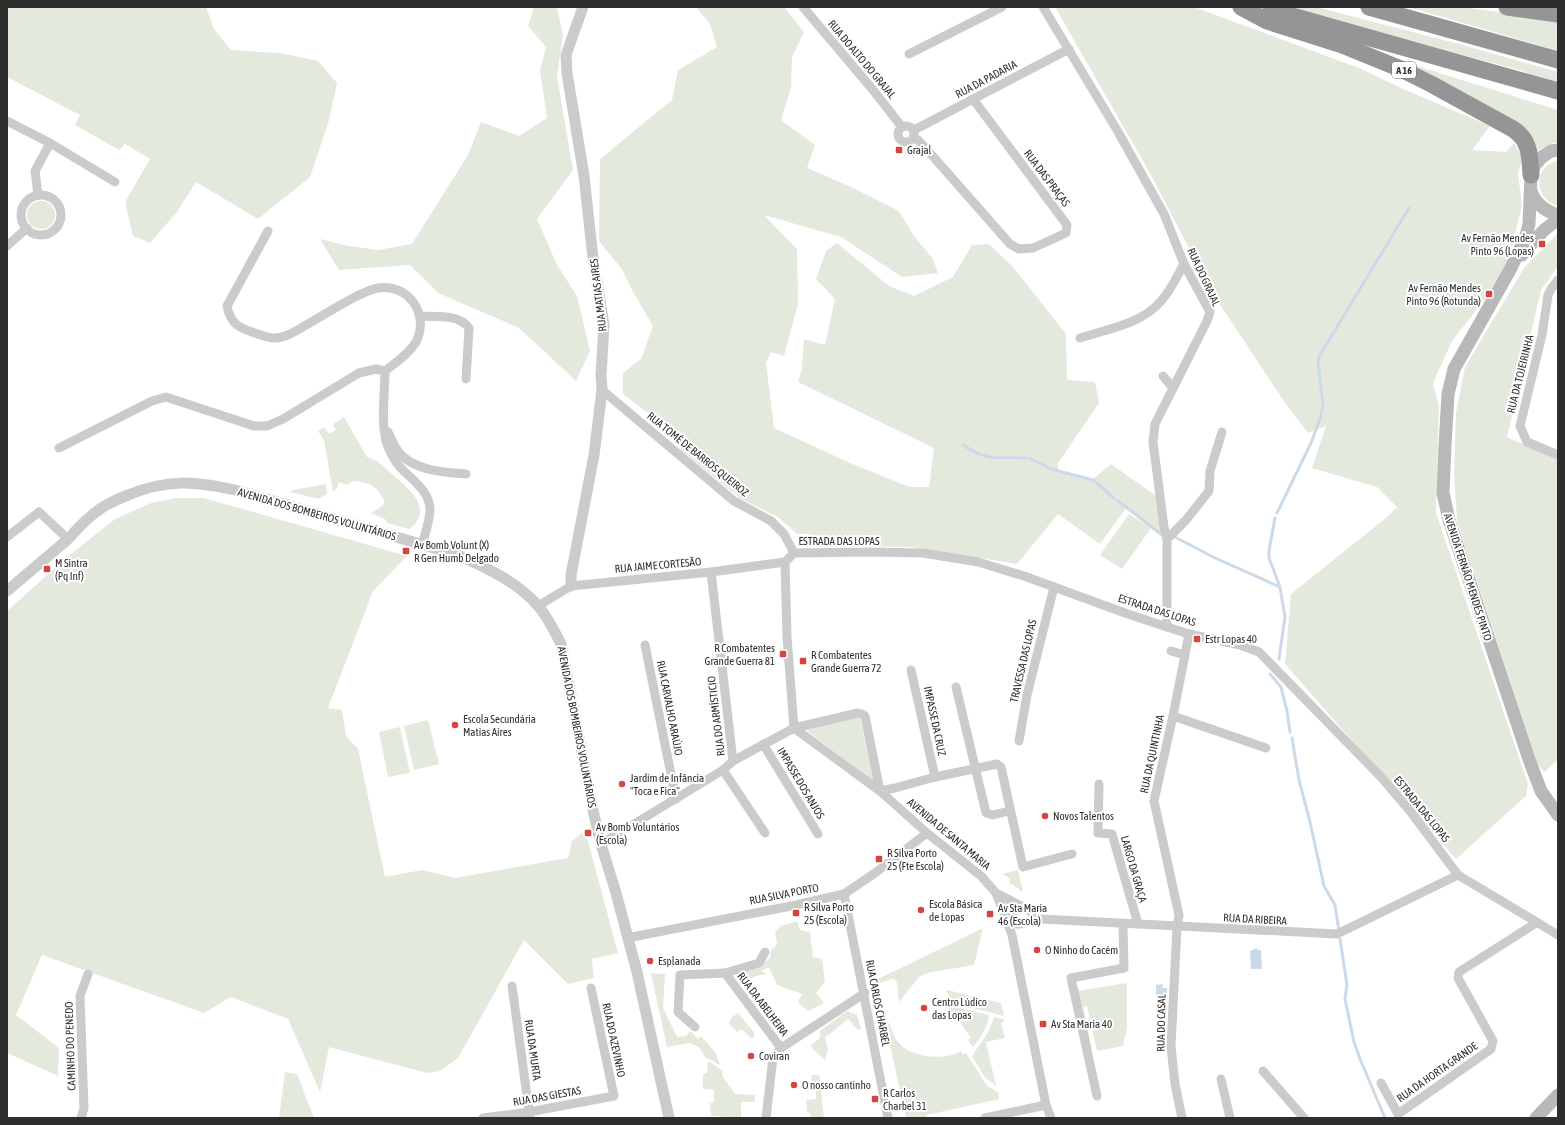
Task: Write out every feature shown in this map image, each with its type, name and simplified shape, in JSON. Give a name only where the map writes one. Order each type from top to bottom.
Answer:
[{"type":"highway","name":"A 16","points":[[1241,7],[1267,21],[1342,45],[1401,69],[1432,84],[1512,129],[1522,137],[1528,147],[1530,180]]},
{"type":"highway","name":"A 16","points":[[1261,7],[1558,91]]},
{"type":"highway","points":[[1369,7],[1558,60]]},
{"type":"highway","points":[[1507,7],[1558,14]]},
{"type":"main road","points":[[1558,150],[1542,157],[1535,165],[1530,180],[1532,196],[1538,205],[1547,211],[1558,215]]},
{"type":"main road","name":"AVENIDA FERNÃO MENDES PINTO","points":[[1530,180],[1529,224],[1526,236],[1511,268],[1454,369],[1448,394],[1443,493],[1449,520],[1530,762],[1541,791],[1558,815]]},
{"type":"main road","name":"AVENIDA FERNÃO MENDES PINTO","points":[[1511,268],[1543,231],[1558,219]]},
{"type":"main road","points":[[1536,1118],[1558,1095]]},
{"type":"street","name":"RUA MATIAS AIRES","points":[[570,586],[594,454],[602,390],[601,376],[604,325],[593,258],[584,176],[567,73],[566,55],[583,7]]},
{"type":"street","name":"RUA DO ALTO DO GRAJAL","points":[[803,7],[902,127]]},
{"type":"street","points":[[909,54],[1002,7]]},
{"type":"street","name":"RUA DO GRAJAL","points":[[1043,7],[1069,48],[1164,214],[1184,264],[1210,312],[1207,321],[1155,424],[1153,442],[1164,527],[1167,539],[1167,627]]},
{"type":"street","name":"RUA DA PADARIA","points":[[914,134],[973,99],[1069,48]]},
{"type":"street","name":"RUA DAS PRAÇAS","points":[[914,134],[1010,244],[1019,249],[1033,248],[1066,233],[1067,225],[973,99]]},
{"type":"street","points":[[7,121],[50,143],[115,182]]},
{"type":"street","points":[[902,127],[910,127],[914,134],[908,142],[901,140],[898,133],[902,127]]},
{"type":"street","points":[[38,195],[34,171],[50,143]]},
{"type":"street","points":[[38,195],[46,195],[58,203],[61,210],[61,218],[59,225],[54,230],[47,234],[40,235],[33,233],[27,228],[22,217],[22,211],[27,201],[38,195]]},
{"type":"street","points":[[7,246],[27,228]]},
{"type":"street","points":[[268,231],[227,306],[228,315],[239,328],[273,338],[289,335],[363,293],[379,288],[396,290],[411,297],[420,316],[420,331],[416,342],[406,355],[386,371],[384,425],[387,445],[393,457],[400,467],[423,489],[428,498],[430,509],[422,544]]},
{"type":"street","points":[[1080,338],[1128,323],[1152,310],[1172,286],[1184,264]]},
{"type":"street","name":"RUA DA TOJEIRINHA","points":[[1558,280],[1548,295],[1542,336],[1520,426],[1527,442],[1558,455]]},
{"type":"street","points":[[420,316],[456,318],[470,328],[466,379]]},
{"type":"street","points":[[59,448],[152,401],[166,397],[254,426],[267,426],[283,419],[359,373],[376,369],[386,371]]},
{"type":"street","points":[[1162,376],[1173,388]]},
{"type":"street","name":"RUA TOMÉ DE BARROS QUEIROZ","points":[[602,390],[734,501],[771,522],[784,534],[794,553]]},
{"type":"street","points":[[384,425],[399,453],[416,465],[438,471],[466,474]]},
{"type":"street","points":[[1167,539],[1186,520],[1209,491],[1210,470],[1222,432]]},
{"type":"street","name":"AVENIDA DOS BOMBEIROS VOLUNTÁRIOS","points":[[7,591],[68,539],[91,516],[119,499],[138,490],[162,484],[183,482],[206,484],[235,490],[422,544],[485,567],[513,584],[538,606],[549,621],[562,644],[601,844],[637,972],[669,1118]]},
{"type":"street","points":[[7,537],[39,512],[68,539]]},
{"type":"street","name":"ESTRADA DAS LOPAS","points":[[785,562],[794,553],[870,552],[923,553],[978,562],[1024,576],[1125,613],[1188,634],[1240,645],[1259,652],[1381,777],[1410,811],[1458,875],[1558,935]]},
{"type":"street","points":[[785,562],[787,637],[794,728]]},
{"type":"street","name":"RUA JAIME CORTESÃO","points":[[538,606],[570,586],[711,572],[785,562]]},
{"type":"street","name":"RUA DO ARMÍSTICIO","points":[[711,572],[733,761]]},
{"type":"street","name":"TRAVESSA DAS LOPAS","points":[[1019,741],[1027,695],[1054,587]]},
{"type":"street","name":"RUA DA QUINTINHA","points":[[1177,927],[1179,915],[1154,801],[1173,716],[1188,634]]},
{"type":"street","name":"RUA CARVALHO ARAÚJO","points":[[645,645],[676,799]]},
{"type":"street","points":[[1171,651],[1185,655]]},
{"type":"street","name":"IMPASSE DA CRUZ","points":[[912,670],[935,777]]},
{"type":"street","points":[[956,687],[986,813],[993,815],[1010,811]]},
{"type":"street","points":[[601,844],[676,799],[722,770],[733,761],[794,728],[858,713],[865,716],[880,791],[935,777],[997,764],[1001,767],[1023,867],[1072,854]]},
{"type":"street","points":[[1173,716],[1266,748]]},
{"type":"street","name":"AVENIDA DE SANTA MARIA","points":[[794,728],[880,791],[927,833],[981,876],[996,893],[1012,935],[1046,1105],[1052,1118]]},
{"type":"street","name":"IMPASSE DOS ANJOS","points":[[763,744],[818,834]]},
{"type":"street","points":[[722,770],[765,833]]},
{"type":"street","name":"LARGO DA GRAÇA","points":[[1099,784],[1098,833],[1112,834],[1138,924]]},
{"type":"street","name":"RUA SILVA PORTO","points":[[627,938],[796,905],[844,894],[875,873],[927,833]]},
{"type":"street","name":"RUA DA RIBEIRA","points":[[1007,921],[1018,924],[1038,919],[1337,934],[1458,875]]},
{"type":"street","points":[[996,893],[1032,912],[1038,919],[1012,935]]},
{"type":"street","name":"RUA CARLOS CHARBEL","points":[[844,894],[865,993],[888,1118]]},
{"type":"street","points":[[1007,921],[1016,910],[1025,908]]},
{"type":"street","name":"RUA DA HORTA GRANDE","points":[[1381,1083],[1398,1114],[1491,1049],[1494,1041],[1458,978],[1459,972],[1536,923]]},
{"type":"street","points":[[1097,1096],[1071,978],[1124,968],[1123,924]]},
{"type":"street","name":"RUA DO CASAL","points":[[1177,927],[1171,1046],[1175,1084],[1182,1118]]},
{"type":"street","name":"RUA DA ABELHEIRA","points":[[695,1027],[678,1012],[680,975],[725,973],[760,963],[765,952]]},
{"type":"street","name":"RUA DA ABELHEIRA","points":[[725,973],[781,1048],[772,1056],[766,1118]]},
{"type":"street","name":"CAMINHO DO PENEDO","points":[[81,1118],[84,1108],[80,996],[88,974]]},
{"type":"street","name":"RUA DA MURTA","points":[[512,986],[529,1115]]},
{"type":"street","name":"RUA DO AZEVINHO","points":[[591,988],[614,1096]]},
{"type":"street","points":[[781,1048],[865,993]]},
{"type":"street","points":[[1263,1071],[1304,1118]]},
{"type":"street","points":[[1221,1079],[1230,1118]]},
{"type":"street","name":"RUA DAS GIESTAS","points":[[483,1118],[529,1115],[614,1096]]},
{"type":"street","points":[[985,1118],[1046,1105]]},
{"type":"shaded area","points":[[7,7],[206,7],[214,29],[231,50],[281,53],[318,61],[337,83],[329,120],[310,177],[258,219],[196,182],[177,212],[150,243],[133,236],[125,202],[150,159],[125,144],[119,150],[75,125],[80,115],[7,77]]},
{"type":"shaded area","points":[[534,7],[557,7],[563,35],[557,76],[573,170],[537,219],[557,265],[577,296],[590,351],[576,381],[519,328],[438,293],[410,265],[339,270],[320,239],[344,245],[378,250],[412,244],[468,155],[481,122],[519,136],[547,118],[540,70],[546,47],[528,26]]},
{"type":"shaded area","points":[[696,7],[784,7],[804,32],[792,57],[791,88],[781,120],[815,145],[807,168],[849,186],[899,211],[914,236],[933,259],[938,273],[902,277],[841,237],[764,215],[797,249],[798,304],[784,356],[771,352],[766,363],[774,428],[850,463],[909,487],[929,487],[934,448],[798,382],[802,369],[804,339],[825,345],[835,299],[816,279],[826,251],[837,243],[889,286],[914,296],[953,277],[972,245],[989,244],[1013,267],[1066,334],[1067,380],[1095,382],[1099,403],[1058,463],[1058,469],[1091,481],[1111,464],[1159,498],[1162,533],[1126,508],[1100,544],[1058,514],[1017,564],[912,547],[824,546],[811,534],[797,534],[778,517],[741,499],[681,450],[680,432],[642,409],[623,394],[623,373],[641,359],[653,326],[621,268],[599,241],[600,159],[672,100],[678,70],[717,47],[710,24]]},
{"type":"shaded area","points":[[1055,7],[1194,7],[1359,68],[1401,88],[1490,126],[1472,150],[1506,152],[1514,143],[1523,158],[1518,173],[1522,206],[1509,259],[1487,296],[1452,341],[1433,383],[1439,406],[1436,513],[1528,784],[1526,796],[1456,859],[1285,664],[1291,594],[1387,517],[1397,507],[1377,487],[1312,468],[1326,426],[1308,433],[1285,403],[1213,294],[1151,175]]},
{"type":"shaded area","points":[[1283,7],[1316,7],[1459,44],[1558,72],[1558,83],[1519,70]]},
{"type":"shaded area","points":[[1408,7],[1459,7],[1558,19],[1558,51]]},
{"type":"shaded area","points":[[1414,65],[1558,110],[1558,143],[1552,143],[1537,151],[1415,71]]},
{"type":"shaded area","points":[[1558,160],[1558,206],[1550,202],[1544,196],[1540,190],[1539,183],[1540,176],[1544,169]]},
{"type":"shaded area","points":[[41,201],[51,205],[55,215],[51,225],[41,229],[31,225],[27,215],[31,205]]},
{"type":"shaded area","points":[[1558,233],[1558,266],[1541,290],[1507,437],[1558,460],[1558,759],[1545,772],[1538,765],[1457,521],[1454,472],[1456,413],[1465,367],[1524,268]]},
{"type":"shaded area","points":[[344,417],[367,457],[375,460],[386,468],[408,488],[418,501],[420,515],[409,529],[387,523],[385,519],[371,513],[381,507],[385,502],[379,492],[369,484],[353,481],[347,485],[339,482],[337,488],[333,492],[324,440],[318,431],[324,427],[329,434],[336,430],[333,424]]},
{"type":"shaded area","points":[[326,484],[327,494],[318,499],[290,492],[293,490]]},
{"type":"shaded area","points":[[175,498],[204,498],[407,556],[373,591],[328,708],[342,710],[346,736],[358,749],[385,877],[422,870],[455,878],[568,858],[572,841],[585,830],[618,953],[592,959],[594,978],[568,984],[524,940],[458,1058],[440,1071],[427,1073],[329,1047],[320,1092],[288,1019],[231,997],[204,1013],[42,955],[16,1015],[59,1048],[58,1076],[7,1053],[7,611],[66,558],[115,519],[151,503]]},
{"type":"shaded area","points":[[1129,514],[1151,528],[1122,569],[1100,555]]},
{"type":"shaded area","points":[[860,717],[874,782],[805,729]]},
{"type":"shaded area","points":[[428,720],[439,764],[414,770],[404,726]]},
{"type":"shaded area","points":[[400,727],[410,773],[388,777],[379,732]]},
{"type":"shaded area","points":[[1018,870],[1023,892],[1010,883],[1009,878],[1002,874]]},
{"type":"shaded area","points":[[797,921],[800,930],[810,932],[813,957],[822,959],[825,982],[816,993],[824,1003],[808,1011],[798,1002],[802,994],[777,985],[769,967],[761,971],[767,974],[754,977],[750,980],[749,993],[739,978],[741,974],[761,965],[770,958],[771,950],[777,944],[775,932],[781,926]]},
{"type":"shaded area","points":[[983,928],[974,965],[927,973],[919,977],[899,1002],[897,983],[894,978],[880,983],[872,982]]},
{"type":"shaded area","points":[[651,973],[665,974],[663,1008],[677,1037],[686,1036],[690,1031],[698,1039],[701,1036],[715,1052],[720,1065],[705,1057],[699,1047],[689,1043],[667,1047]]},
{"type":"shaded area","points":[[1127,983],[1127,1028],[1123,1046],[1097,1051],[1087,1006],[1083,1007],[1092,1049],[1087,1050],[1076,991]]},
{"type":"shaded area","points":[[947,990],[1001,1003],[1004,1016],[952,1003],[946,992]]},
{"type":"shaded area","points":[[950,1006],[989,1015],[987,1024],[979,1040],[973,1047],[968,1040],[971,1038],[953,1012],[951,1013],[947,1010]]},
{"type":"shaded area","points":[[847,1011],[857,1015],[861,1029],[858,1030],[848,1019],[825,1038],[828,1050],[825,1060],[810,1046],[820,1038],[820,1031]]},
{"type":"shaded area","points":[[738,1013],[755,1035],[752,1039],[742,1029],[737,1032],[729,1024],[731,1018]]},
{"type":"shaded area","points":[[994,1017],[1004,1019],[1004,1022],[1001,1023],[1005,1038],[986,1042],[996,1086],[984,1076],[972,1056],[989,1031]]},
{"type":"shaded area","points":[[885,1022],[889,1023],[897,1041],[904,1048],[912,1052],[920,1055],[938,1057],[961,1051],[963,1055],[966,1053],[987,1086],[998,1092],[999,1099],[927,1115],[927,1118],[906,1118]]},
{"type":"shaded area","points":[[708,1061],[722,1070],[723,1077],[735,1094],[755,1095],[755,1102],[741,1102],[741,1118],[721,1118],[721,1116],[711,1116],[710,1103],[714,1103],[714,1090],[703,1089],[703,1074],[707,1073]]},
{"type":"shaded area","points":[[285,1072],[297,1074],[314,1118],[279,1118]]},
{"type":"shaded area","points":[[811,1075],[819,1075],[824,1118],[811,1118],[810,1113],[807,1112],[806,1100],[816,1099],[816,1087],[812,1085]]},
{"type":"water","points":[[1256,948],[1261,950],[1262,969],[1251,969],[1250,951]]},
{"type":"water","points":[[1163,984],[1162,988],[1167,988],[1167,1002],[1156,1002],[1156,985]]},
{"type":"waterway","points":[[1277,513],[1311,443],[1320,419],[1323,405],[1318,361],[1320,355],[1409,208]]},
{"type":"waterway","points":[[964,445],[969,449]]},
{"type":"waterway","points":[[970,449],[976,453],[990,457],[1026,458]]},
{"type":"waterway","points":[[1029,458],[1042,464]]},
{"type":"waterway","points":[[1044,465],[1051,469],[1093,480],[1114,498]]},
{"type":"waterway","points":[[1117,500],[1162,535]]},
{"type":"waterway","points":[[1275,518],[1269,558],[1280,587]]},
{"type":"waterway","points":[[1173,536],[1213,557],[1280,587],[1285,617],[1279,659]]},
{"type":"waterway","points":[[1270,674],[1281,687],[1290,732]]},
{"type":"waterway","points":[[1292,738],[1299,780],[1324,886],[1335,905],[1339,931]]},
{"type":"waterway","points":[[1340,939],[1347,985],[1345,999],[1354,1042],[1385,1118]]},
{"type":"place","name":"Grajal","points":[[899,150]]},
{"type":"place","name":"Av Fernão Mendes Pinto 96 (Lopas)","points":[[1542,244]]},
{"type":"place","name":"Av Fernão Mendes Pinto 96 (Rotunda)","points":[[1489,294]]},
{"type":"place","name":"Av Bomb Volunt (X) R Gen Humb Delgado","points":[[406,551]]},
{"type":"place","name":"M Sintra (Pq Inf)","points":[[47,569]]},
{"type":"place","name":"Estr Lopas 40","points":[[1197,639]]},
{"type":"place","name":"R Combatentes Grande Guerra 81","points":[[783,654]]},
{"type":"place","name":"R Combatentes Grande Guerra 72","points":[[803,661]]},
{"type":"place","name":"Escola Secundária Matias Aires","points":[[455,725]]},
{"type":"place","name":"Jardim de Infância \"Toca e Fica\"","points":[[622,784]]},
{"type":"place","name":"Novos Talentos","points":[[1045,816]]},
{"type":"place","name":"Av Bomb Voluntários (Escola)","points":[[588,833]]},
{"type":"place","name":"R Silva Porto 25 (Fte Escola)","points":[[879,859]]},
{"type":"place","name":"Escola Básica de Lopas","points":[[921,910]]},
{"type":"place","name":"R Silva Porto 25 (Escola)","points":[[796,913]]},
{"type":"place","name":"Av Sta Maria 46 (Escola)","points":[[990,914]]},
{"type":"place","name":"O Ninho do Cacém","points":[[1037,950]]},
{"type":"place","name":"Esplanada","points":[[650,961]]},
{"type":"place","name":"Centro Lúdico das Lopas","points":[[924,1008]]},
{"type":"place","name":"Av Sta Maria 40","points":[[1043,1024]]},
{"type":"place","name":"Coviran","points":[[751,1056]]},
{"type":"place","name":"O nosso cantinho","points":[[794,1085]]},
{"type":"place","name":"R Carlos Charbel 31","points":[[875,1099]]}]
